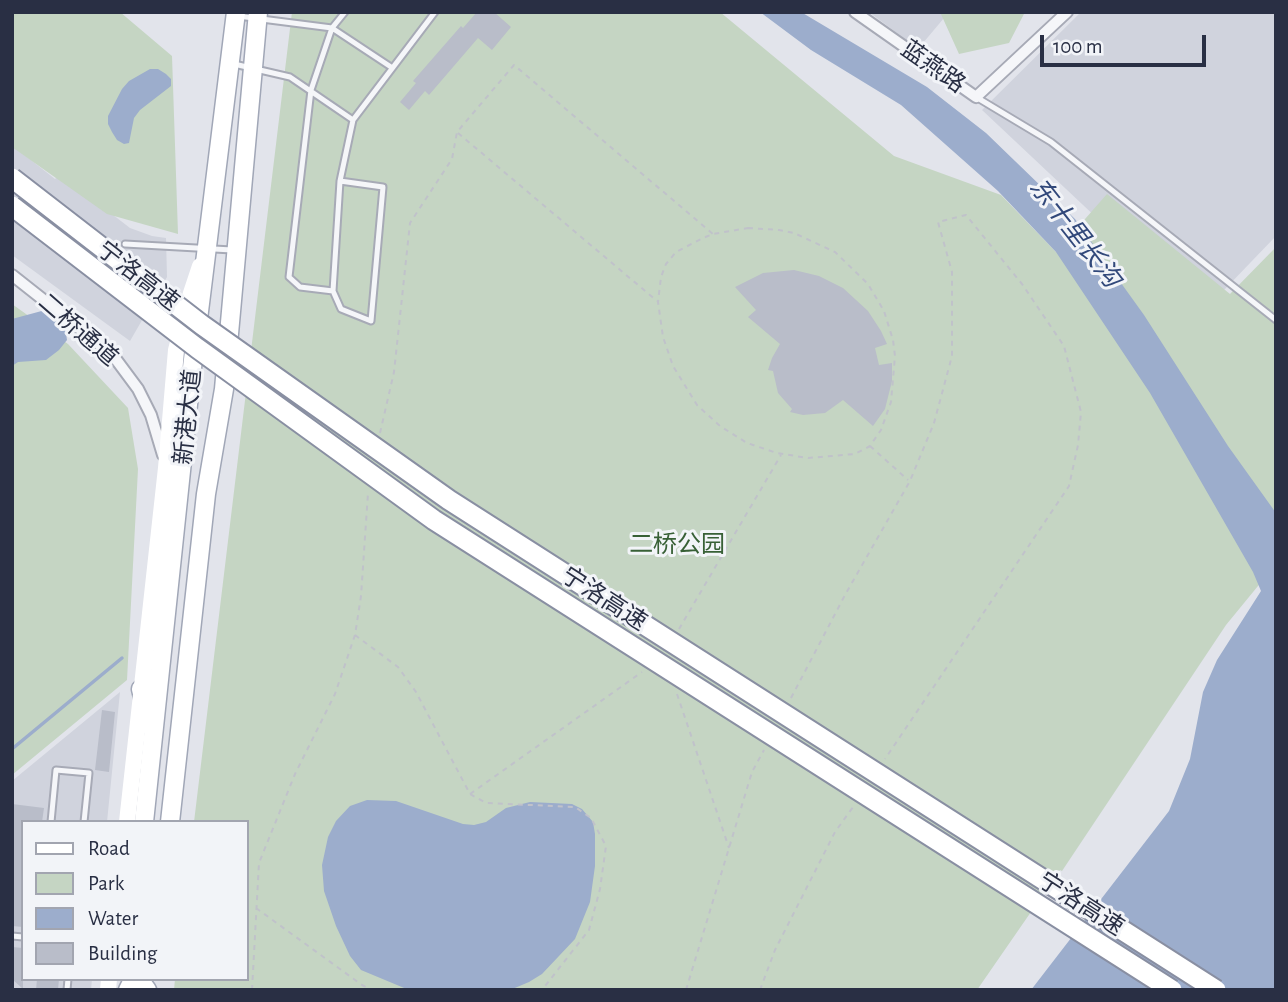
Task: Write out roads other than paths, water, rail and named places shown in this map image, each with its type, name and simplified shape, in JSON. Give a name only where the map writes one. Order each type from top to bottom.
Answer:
[{"type":"highway","name":"宁洛高速","points":[[12,178],[202,325],[449,500],[1216,990]]},
{"type":"highway","name":"宁洛高速","points":[[12,206],[197,348],[434,520],[1172,990]]},
{"type":"main road","name":"新港大道","points":[[144,820],[191,376],[235,14]]},
{"type":"main road","name":"新港大道","points":[[170,820],[206,494],[224,388],[258,14]]},
{"type":"main road","points":[[141,689],[153,738]]},
{"type":"street","name":"蓝燕路","points":[[855,12],[976,97]]},
{"type":"street","points":[[976,97],[1067,12]]},
{"type":"street","points":[[127,820],[166,468],[176,350],[191,293],[207,248]]},
{"type":"street","name":"二桥通道","points":[[12,275],[112,354],[138,388],[151,415],[166,468]]},
{"type":"lane","points":[[332,291],[300,287],[289,277],[311,90],[332,28],[345,12]]},
{"type":"lane","points":[[340,181],[383,187],[372,321],[341,309],[332,291],[340,181],[353,120],[435,12]]},
{"type":"lane","points":[[235,14],[258,14],[332,28],[391,67]]},
{"type":"lane","points":[[230,64],[290,76],[353,120]]},
{"type":"lane","points":[[976,97],[1051,142],[1276,320]]},
{"type":"lane","points":[[125,244],[235,250]]},
{"type":"lane","points":[[51,820],[56,770],[89,773],[84,820]]},
{"type":"water","name":"东十里长沟","points":[[760,12],[801,12],[927,87],[986,133],[1075,219],[1144,315],[1228,446],[1276,513],[1276,990],[1031,990],[1169,811],[1190,759],[1203,692],[1217,660],[1261,591],[1253,572],[1150,393],[1056,252],[998,191],[901,105],[811,50]]},
{"type":"water","points":[[150,69],[158,69],[166,74],[171,79],[171,86],[140,110],[134,118],[129,143],[124,144],[117,140],[112,132],[108,116],[129,81]]},
{"type":"water","points":[[49,309],[65,327],[67,340],[46,360],[18,362],[12,366],[12,319]]},
{"type":"water","points":[[367,800],[396,801],[463,824],[474,825],[486,822],[506,808],[530,802],[572,804],[582,809],[593,822],[595,866],[590,902],[575,939],[542,974],[510,990],[409,990],[361,970],[350,956],[336,926],[324,891],[322,865],[328,837],[336,821],[350,806]]},
{"type":"waterway","points":[[12,749],[122,658]]},
{"type":"park label","name":"二桥公园","points":[[677,545]]}]
